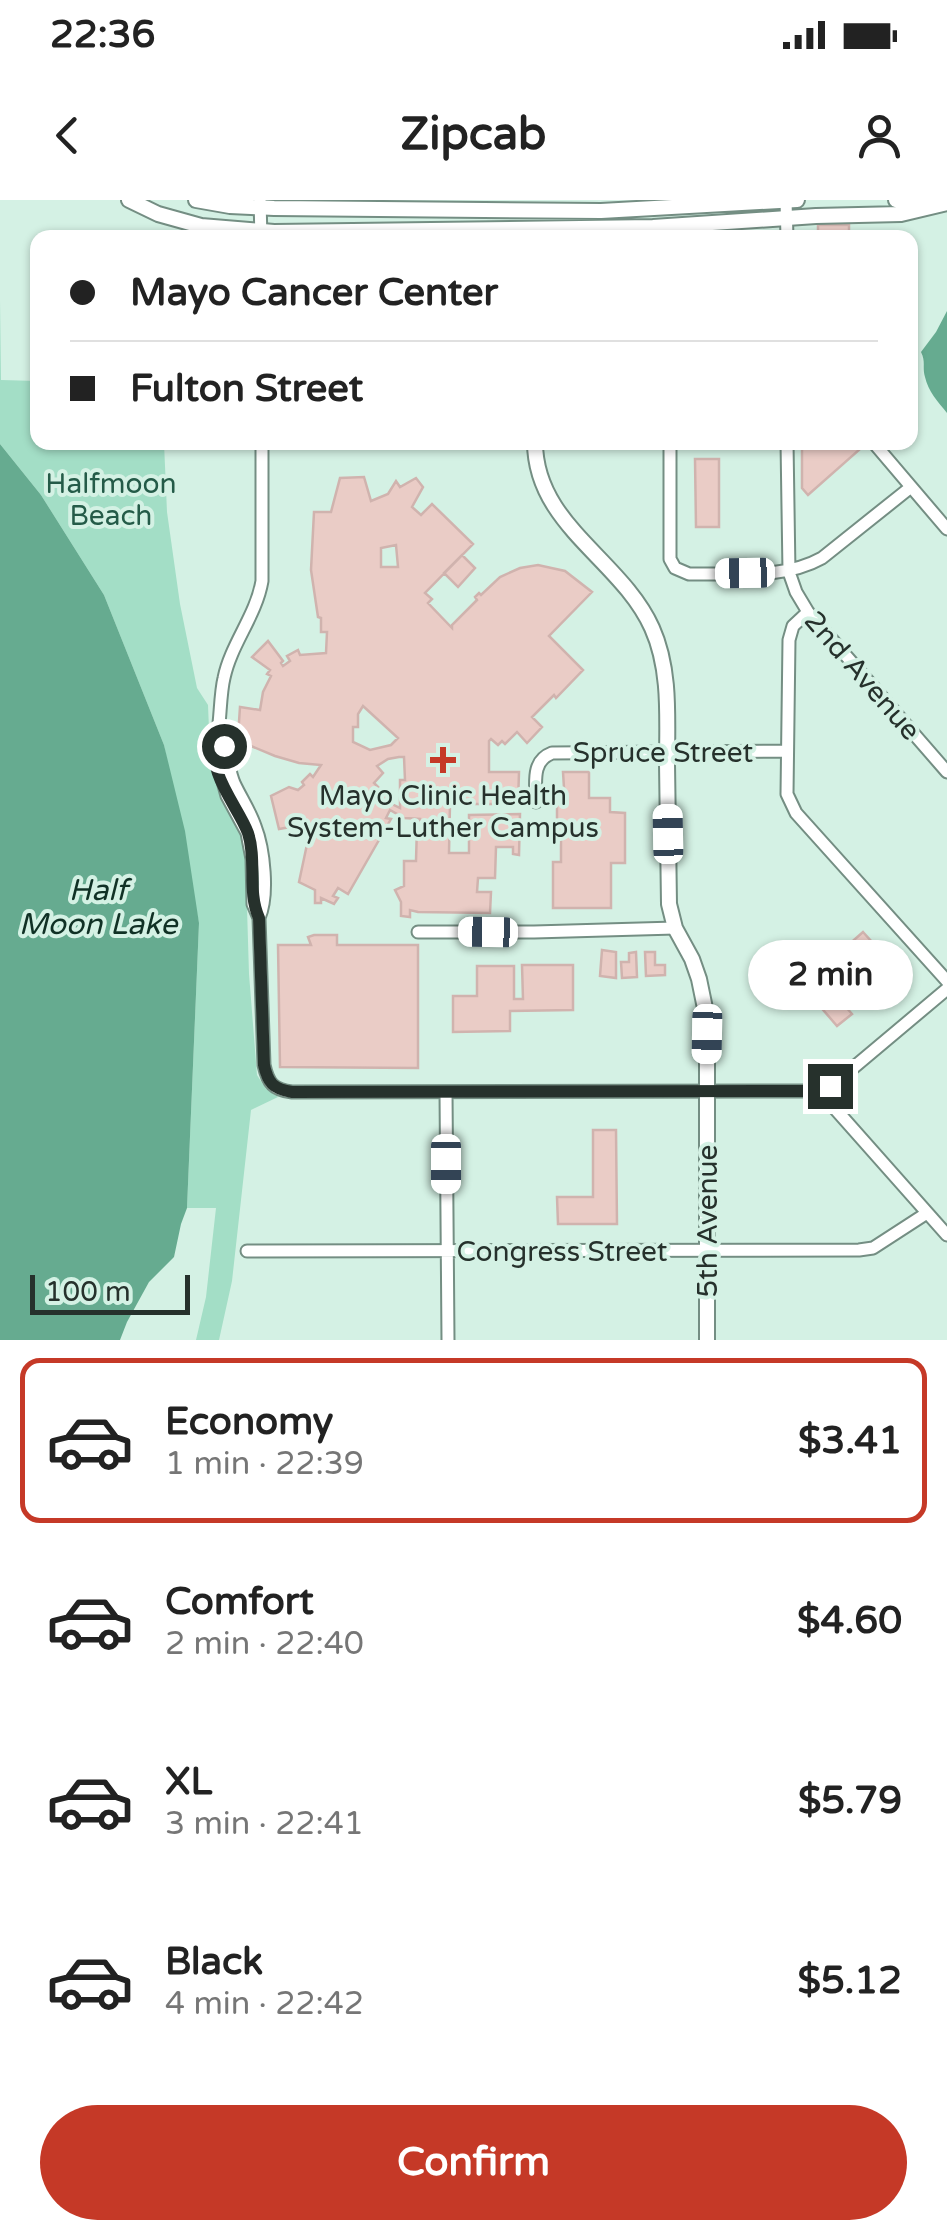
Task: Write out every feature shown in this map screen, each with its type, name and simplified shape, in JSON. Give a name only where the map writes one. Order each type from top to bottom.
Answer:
[{"type":"main road","points":[[129,200],[158,214],[230,230]]},
{"type":"main road","points":[[196,200],[230,206],[530,205],[602,211],[669,204],[798,200]]},
{"type":"main road","points":[[896,200],[931,206]]},
{"type":"main road","points":[[590,230],[900,214],[947,203]]},
{"type":"main road","points":[[530,205],[532,230]]},
{"type":"main road","name":"5th Avenue","points":[[535,450],[536,465],[552,504],[620,581],[651,626],[664,663],[669,904],[675,928],[692,959],[706,1018],[707,1340]]},
{"type":"street","points":[[786,200],[787,230]]},
{"type":"street","points":[[260,204],[260,230]]},
{"type":"street","points":[[668,226],[669,204]]},
{"type":"street","points":[[262,450],[262,581],[259,600],[226,669],[218,740],[224,746],[232,778],[259,839],[264,906],[259,918],[264,1065],[268,1082],[292,1092],[809,1091],[822,1094],[947,1235]]},
{"type":"street","points":[[670,450],[670,559],[675,568],[689,574],[789,572],[822,558],[910,487]]},
{"type":"street","points":[[787,450],[789,572]]},
{"type":"street","points":[[879,450],[947,529]]},
{"type":"street","name":"2nd Avenue","points":[[789,572],[808,612],[947,772]]},
{"type":"street","points":[[808,612],[793,626],[789,640],[788,794],[796,813],[947,980]]},
{"type":"street","name":"Spruce Street","points":[[536,802],[540,759],[556,752],[787,751]]},
{"type":"street","points":[[418,932],[675,928]]},
{"type":"street","points":[[822,1094],[947,989]]},
{"type":"street","points":[[446,1092],[448,1340]]},
{"type":"street","name":"Congress Street","points":[[246,1251],[872,1248],[926,1213]]},
{"type":"green space","name":"Halfmoon Beach","points":[[0,300],[1,380],[30,381],[30,450],[164,450],[167,512],[180,604],[197,688],[208,705],[214,774],[245,842],[257,1075],[266,1089],[278,1097],[251,1110],[232,1281],[219,1340],[196,1340],[206,1297],[216,1208],[187,1208],[199,923],[164,745],[104,595],[41,495],[0,444]]},
{"type":"water","points":[[947,311],[947,413],[928,387],[921,352]]},
{"type":"water","name":"Half Moon Lake","points":[[0,444],[41,495],[104,595],[164,745],[185,831],[199,923],[187,1208],[174,1257],[149,1282],[120,1340],[0,1340]]},
{"type":"building","points":[[818,225],[849,225],[849,230],[818,230]]},
{"type":"building","points":[[802,450],[859,450],[808,495],[802,488]]},
{"type":"building","points":[[695,459],[719,459],[719,527],[696,527]]},
{"type":"building","points":[[364,477],[371,501],[388,494],[396,481],[400,487],[416,478],[423,487],[412,507],[421,515],[432,504],[473,544],[425,593],[432,599],[428,603],[452,628],[479,593],[520,568],[538,565],[565,571],[592,592],[549,636],[583,670],[532,717],[542,727],[527,743],[517,732],[505,744],[489,741],[489,772],[519,772],[518,804],[450,804],[449,853],[469,853],[469,815],[520,814],[519,855],[513,854],[513,847],[496,847],[495,878],[478,878],[477,892],[491,892],[490,913],[410,910],[410,917],[401,916],[401,902],[395,890],[404,886],[404,861],[416,861],[420,819],[404,818],[390,810],[386,818],[391,819],[348,894],[338,888],[334,904],[321,898],[321,903],[315,903],[315,890],[299,882],[309,835],[297,834],[296,826],[279,829],[271,796],[289,787],[298,790],[321,765],[275,756],[239,741],[240,707],[260,710],[271,676],[267,674],[270,670],[252,657],[268,641],[283,666],[290,661],[287,656],[298,650],[300,655],[326,653],[327,632],[321,632],[311,570],[314,512],[331,512],[340,478]],"holes":[[[396,545],[398,567],[381,567],[381,548]],[[363,706],[398,738],[391,745],[370,750],[353,742]],[[404,757],[400,808],[388,802],[389,798],[374,783],[383,773],[377,766],[388,759]]]},
{"type":"building","points":[[462,555],[475,568],[458,587],[444,573]]},
{"type":"building","points":[[563,772],[589,772],[589,798],[610,798],[610,812],[625,813],[625,863],[611,863],[611,908],[553,908],[553,862],[561,862],[557,788],[564,788]]},
{"type":"building","points":[[863,932],[909,983],[885,1004],[839,953]]},
{"type":"building","points":[[337,935],[337,945],[418,945],[418,1068],[280,1067],[278,945],[311,945],[308,937]]},
{"type":"building","points":[[602,950],[616,952],[616,978],[600,976]]},
{"type":"building","points":[[636,952],[637,977],[622,978],[621,962],[629,962],[629,953]]},
{"type":"building","points":[[645,952],[655,952],[655,965],[665,965],[665,975],[646,976]]},
{"type":"building","points":[[522,965],[573,965],[573,1010],[510,1011],[510,1031],[453,1032],[453,996],[477,996],[477,966],[514,966],[514,999],[523,999]]},
{"type":"building","points":[[830,980],[844,995],[839,999],[852,1014],[837,1026],[812,997]]},
{"type":"building","points":[[593,1130],[616,1130],[617,1224],[558,1224],[557,1197],[593,1197]]},
{"type":"place","name":"Mayo Clinic Health System-Luther Campus","points":[[443,760]]},
{"type":"route","points":[[224,746],[218,740],[214,749],[218,770],[227,796],[248,832],[252,859],[253,904],[259,918],[264,1065],[268,1082],[274,1087],[292,1092],[822,1094],[830,1086]]}]
